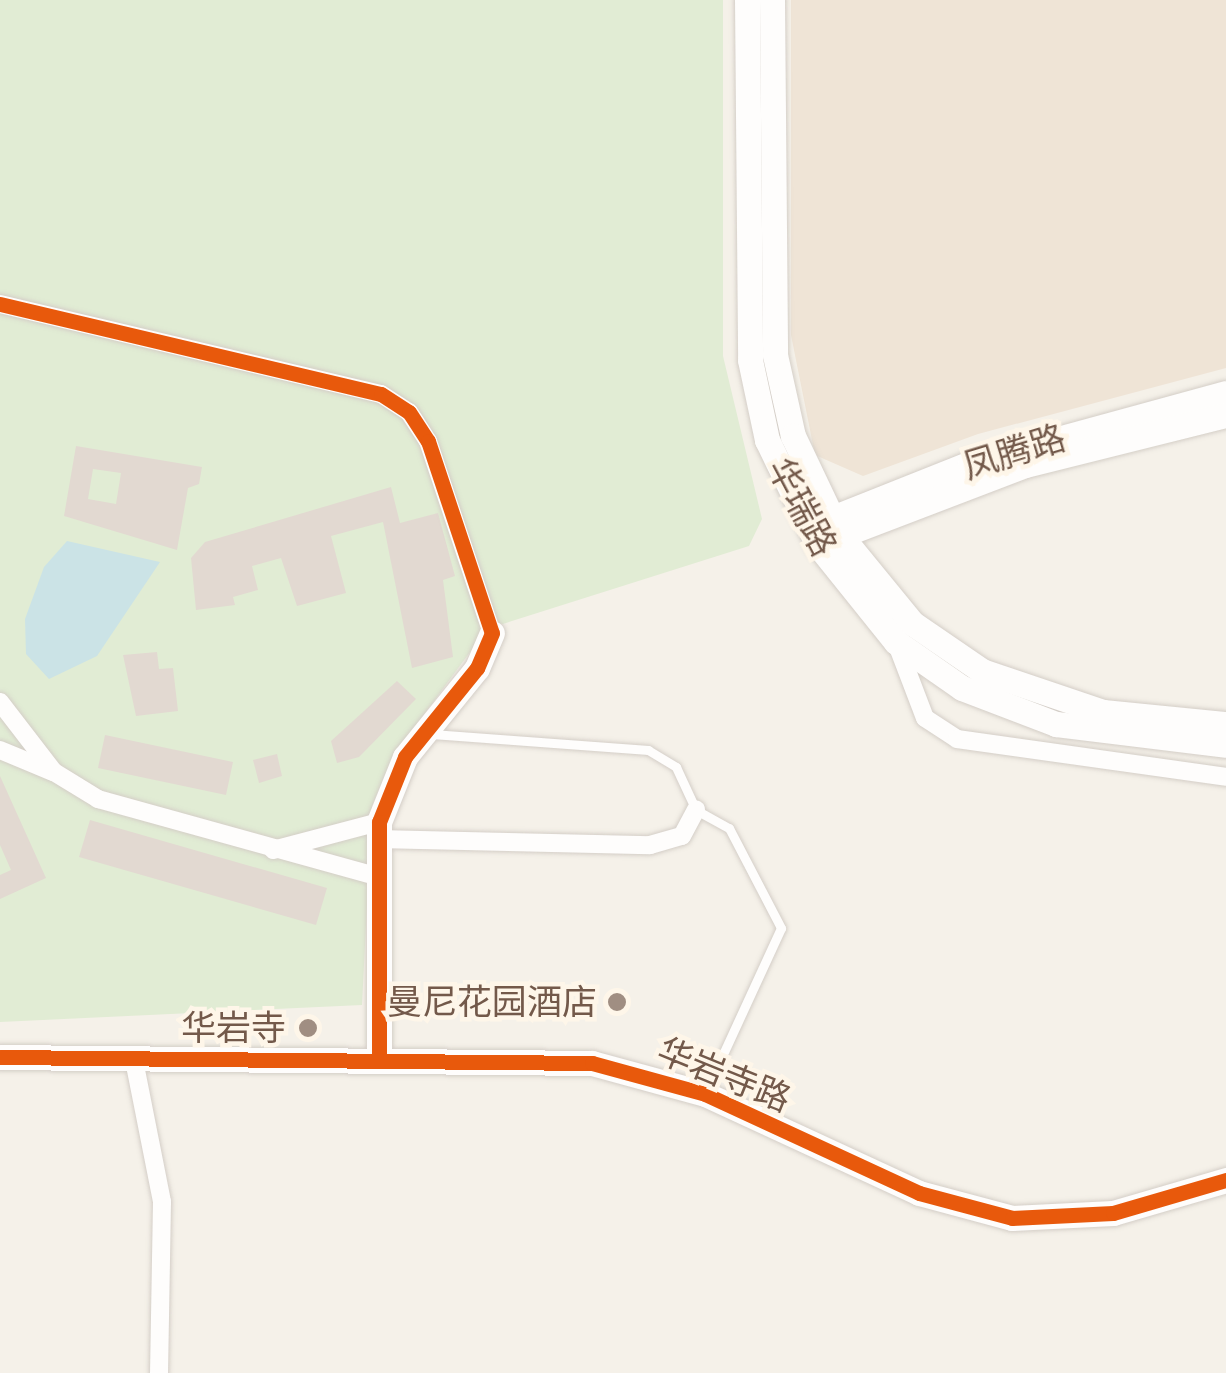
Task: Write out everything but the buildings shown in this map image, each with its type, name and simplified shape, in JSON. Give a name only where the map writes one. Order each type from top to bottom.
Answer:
[{"type":"street","name":"华瑞路","points":[[747,0],[750,360],[768,440],[824,532],[896,642],[1010,710],[1136,739],[1226,746]]},
{"type":"street","name":"华瑞路","points":[[772,0],[775,355],[793,436],[824,532],[912,623],[982,671],[1090,709],[1226,724]]},
{"type":"street","points":[[0,304],[381,394],[409,412],[428,441],[492,633],[477,668],[424,733],[378,831],[375,876],[379,1047]]},
{"type":"street","name":"凤腾路","points":[[824,532],[970,463],[1226,394]]},
{"type":"street","name":"凤腾路","points":[[824,532],[1025,465],[1226,416]]},
{"type":"street","points":[[896,642],[925,718],[957,739],[1226,777]]},
{"type":"street","points":[[0,702],[54,772]]},
{"type":"street","points":[[0,750],[54,772],[98,799],[269,851],[375,876]]},
{"type":"street","points":[[269,851],[378,831],[650,844],[682,836],[696,810]]},
{"type":"street","name":"华岩寺路","points":[[0,1042],[379,1047],[592,1064],[707,1088],[986,1197],[1110,1198],[1226,1165]]},
{"type":"street","name":"华岩寺路","points":[[0,1057],[379,1047]]},
{"type":"street","points":[[133,1055],[162,1202],[159,1373]]},
{"type":"street","name":"华岩寺路","points":[[707,1088],[981,1213],[1080,1218],[1226,1180]]},
{"type":"lane","points":[[424,733],[648,750],[676,766],[696,810],[730,828],[746,851],[781,928],[707,1088]]},
{"type":"shaded area","points":[[791,0],[1226,0],[1226,368],[978,434],[863,476],[815,455],[791,335]]},
{"type":"green space","points":[[0,0],[723,0],[723,356],[762,519],[749,546],[487,629],[394,755],[372,806],[362,1005],[0,1022]]},
{"type":"water","points":[[67,541],[160,562],[97,656],[49,679],[26,654],[25,619],[44,567]]},
{"type":"cycle path","points":[[0,304],[381,394],[409,412],[428,441],[492,633],[477,668],[405,757],[379,822],[379,1054]]},
{"type":"cycle path","points":[[0,1057],[592,1063],[705,1094],[919,1193],[1012,1218],[1113,1213],[1226,1180]]},
{"type":"place","name":"曼尼花园酒店","points":[[617,1002]]},
{"type":"place","name":"华岩寺","points":[[308,1028]]}]
